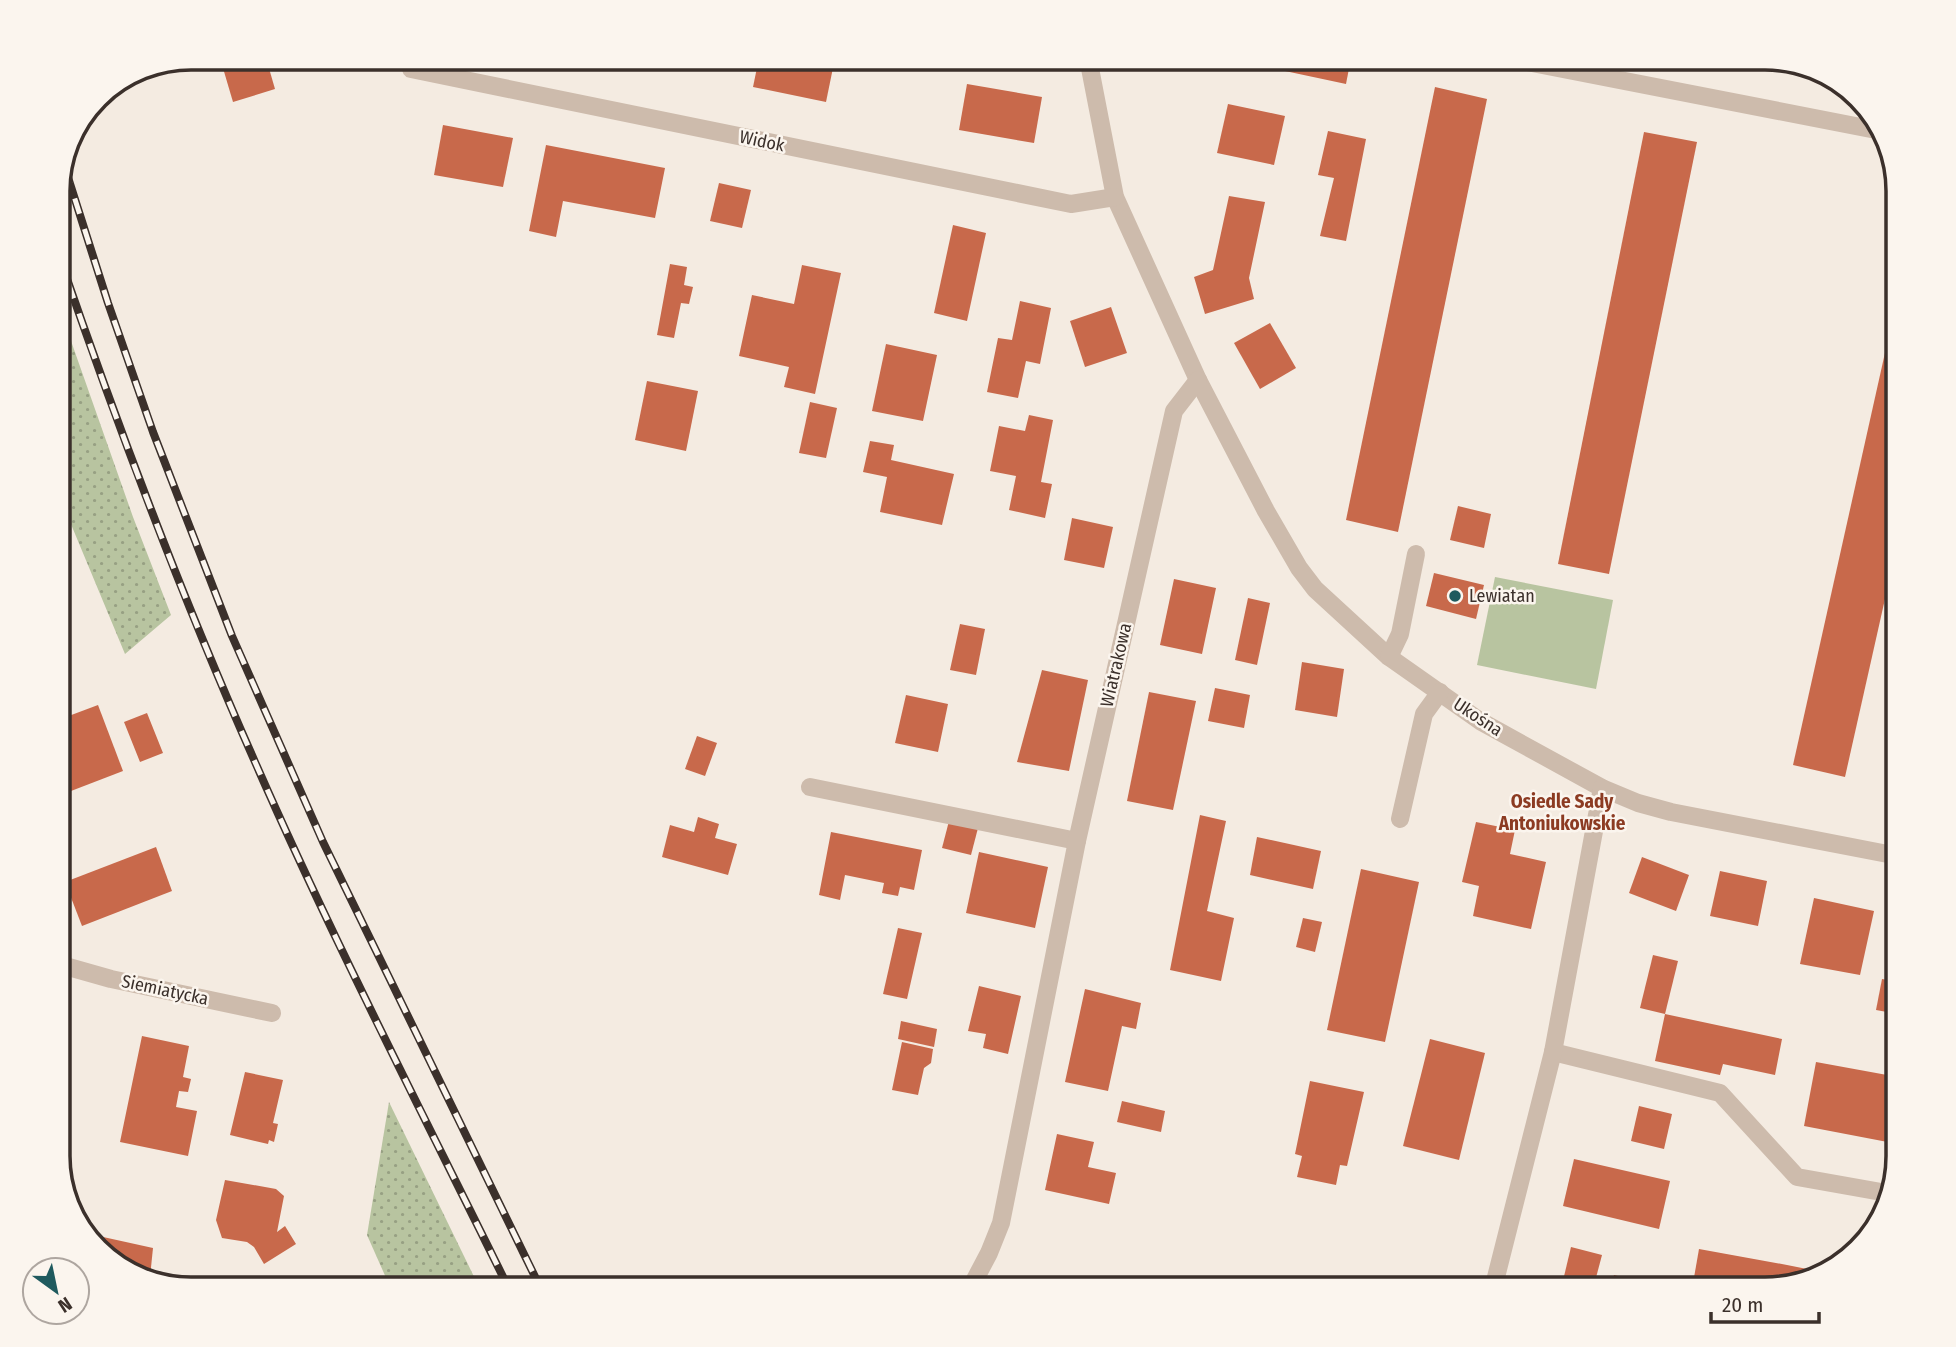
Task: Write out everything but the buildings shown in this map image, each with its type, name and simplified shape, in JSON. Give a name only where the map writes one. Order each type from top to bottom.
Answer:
[{"type":"street","name":"Widok","points":[[416,70],[1070,205],[1115,197]]},
{"type":"street","points":[[1090,70],[1115,197],[1198,380]]},
{"type":"street","points":[[1569,70],[1869,129]]},
{"type":"street","name":"Ukośna","points":[[1198,380],[1299,568],[1329,604],[1389,657],[1480,721],[1602,788],[1639,803],[1671,812],[1886,854]]},
{"type":"street","name":"Wiatrakowa","points":[[976,1277],[1001,1223],[1077,841],[1174,411],[1198,380]]},
{"type":"street","points":[[1389,657],[1400,634],[1416,554]]},
{"type":"street","points":[[1400,819],[1424,715],[1440,692]]},
{"type":"street","points":[[810,787],[1077,841]]},
{"type":"street","points":[[1496,1277],[1553,1052],[1602,788]]},
{"type":"street","name":"Siemiatycka","points":[[70,967],[111,979],[272,1013]]},
{"type":"street","points":[[1553,1052],[1720,1093],[1797,1177],[1881,1192]]},
{"type":"green space","points":[[70,338],[133,517],[171,615],[125,654],[70,522]]},
{"type":"green space","points":[[1495,577],[1613,600],[1596,689],[1477,665]]},
{"type":"green space","points":[[389,1102],[474,1277],[386,1277],[367,1235]]},
{"type":"railway","points":[[70,184],[153,432],[232,636],[323,842],[535,1277]]},
{"type":"railway","points":[[70,287],[151,509],[255,762],[347,961],[503,1277]]},
{"type":"place","name":"Lewiatan","points":[[1455,596]]},
{"type":"district","name":"Osiedle Sady Antoniukowskie","points":[[1562,812]]}]
